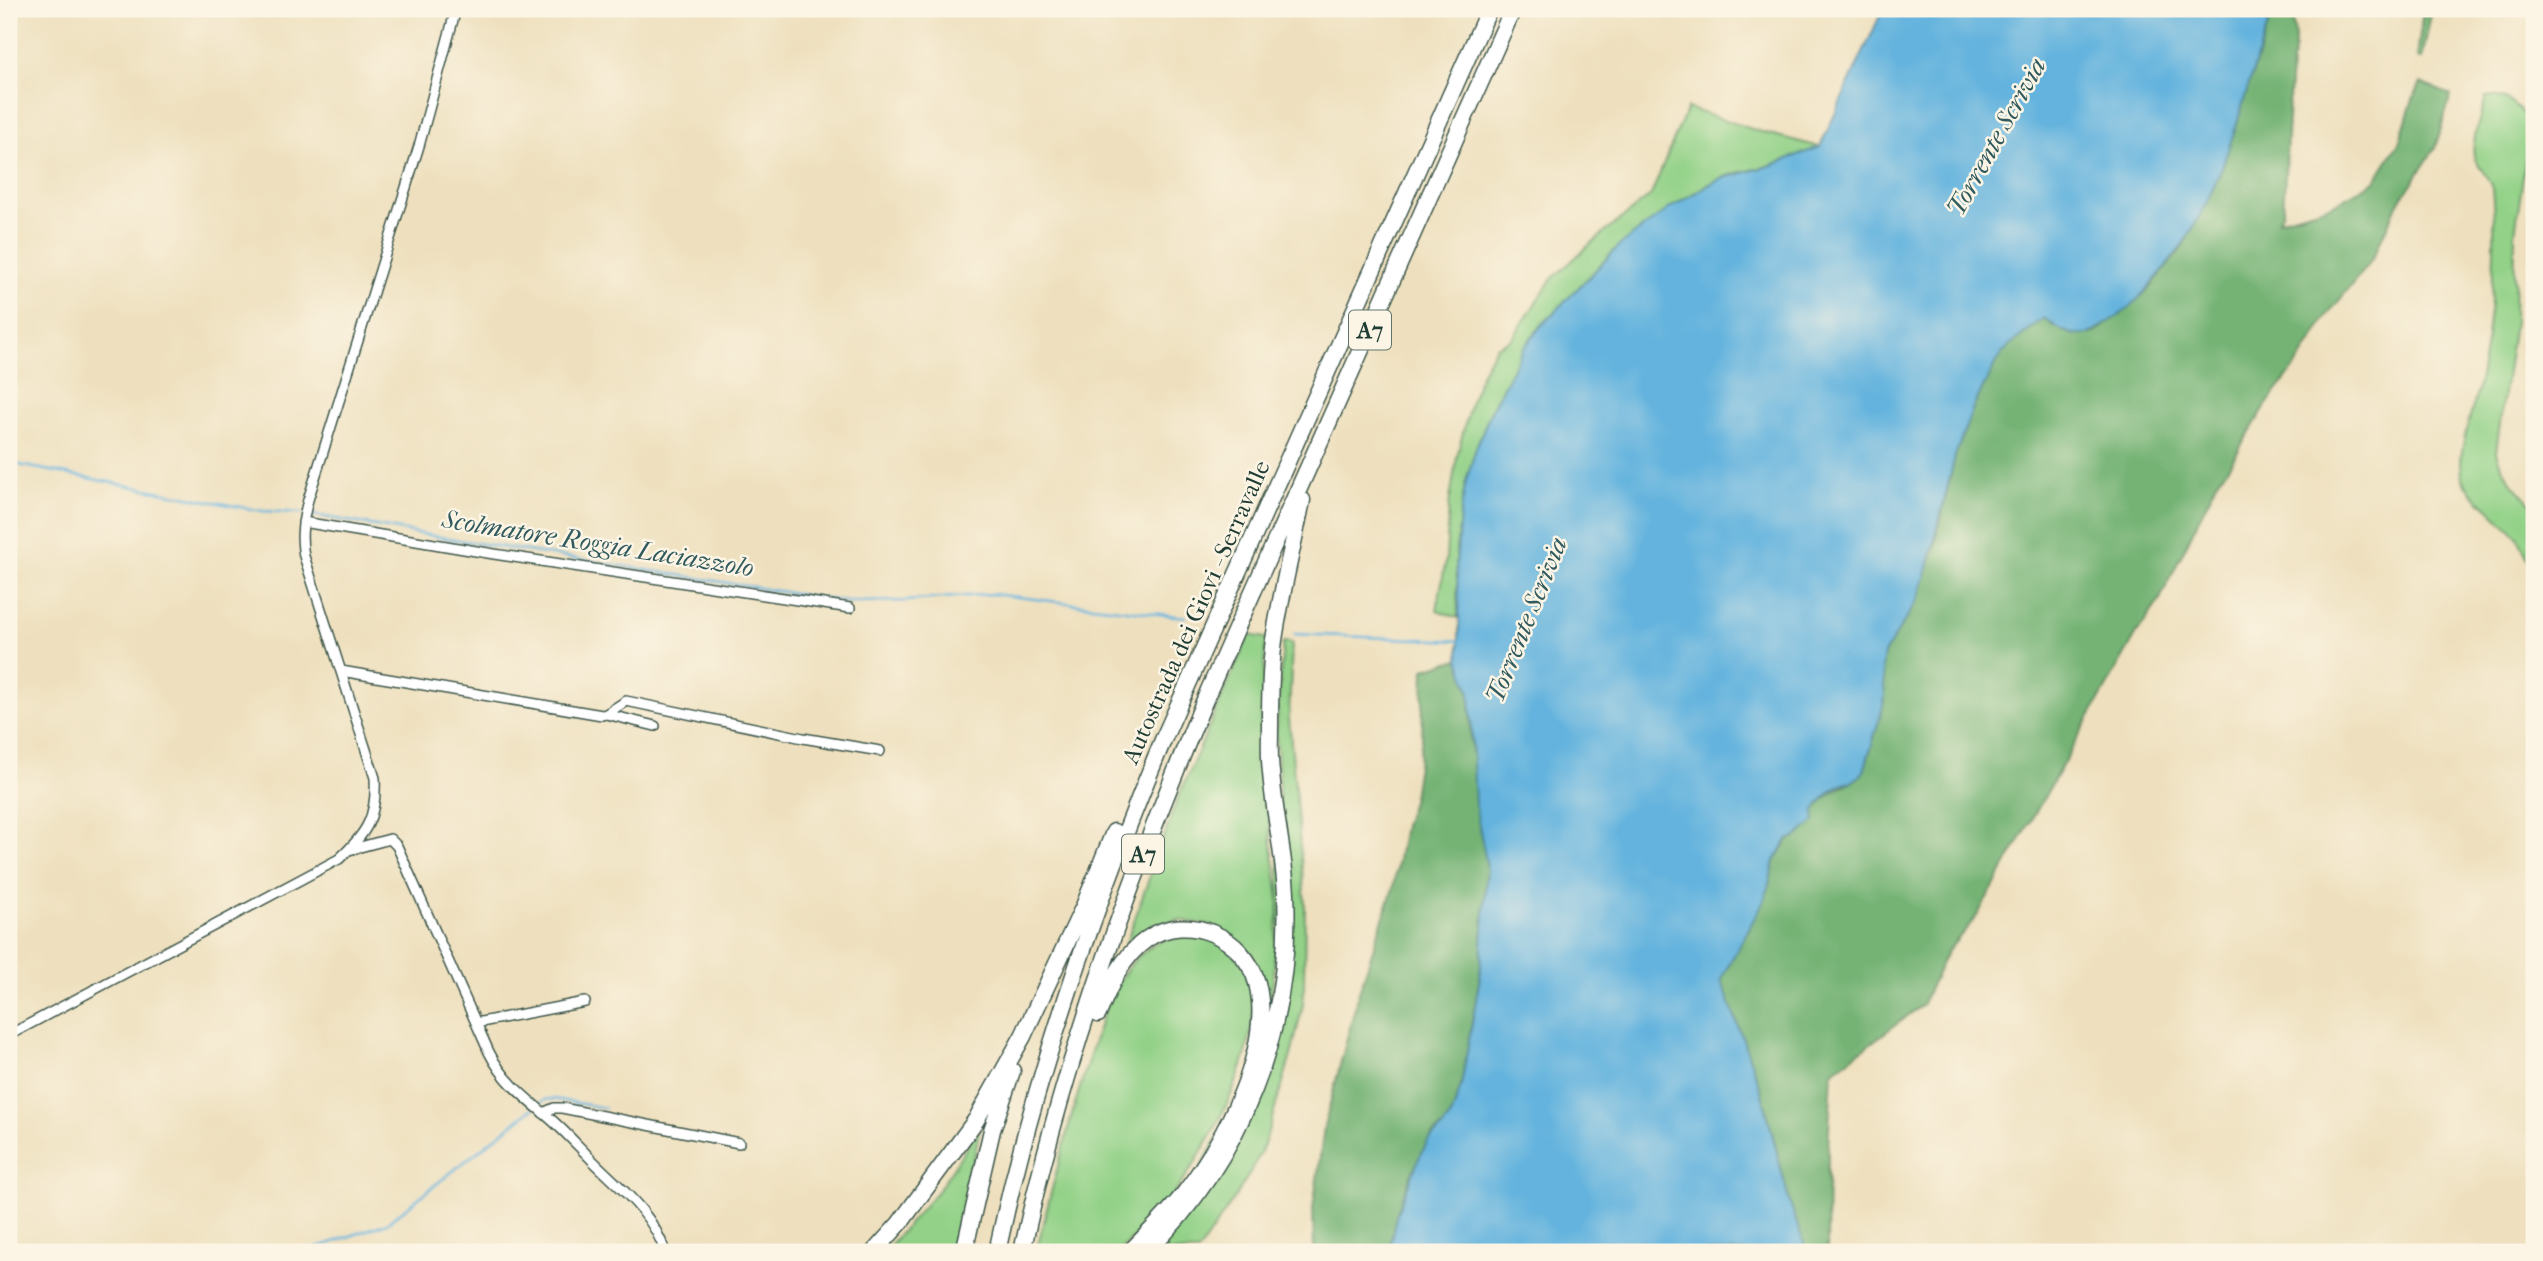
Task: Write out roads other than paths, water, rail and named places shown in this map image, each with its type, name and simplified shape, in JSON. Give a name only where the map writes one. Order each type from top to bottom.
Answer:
[{"type":"highway","name":"Autostrada dei Giovi - Serravalle","points":[[997,1252],[1034,1106],[1059,1022],[1123,836],[1163,740],[1489,9]]},
{"type":"highway","name":"Autostrada dei Giovi - Serravalle","points":[[1022,1252],[1058,1113],[1108,951],[1145,847],[1209,690],[1513,9]]},
{"type":"highway","points":[[1146,1252],[1192,1202],[1237,1132],[1255,1091],[1280,1003],[1285,968],[1286,891],[1270,772],[1272,673],[1274,641],[1307,471]]},
{"type":"highway","points":[[874,1252],[900,1223],[976,1120],[1024,1036],[1084,906],[1121,815],[1163,740]]},
{"type":"highway","points":[[1058,1113],[1109,987],[1135,949],[1147,938],[1163,930],[1196,928],[1223,937],[1244,956],[1258,984],[1260,1007],[1252,1065],[1239,1099],[1205,1164],[1183,1195],[1130,1252]]},
{"type":"highway","points":[[964,1252],[992,1130],[1024,1036]]},
{"type":"street","points":[[9,1035],[339,859],[367,828],[373,813],[375,778],[301,541],[304,516],[419,146],[456,9]]},
{"type":"street","points":[[304,516],[494,554],[850,608]]},
{"type":"street","points":[[341,671],[606,714],[655,726]]},
{"type":"street","points":[[606,714],[626,701],[803,738],[880,751]]},
{"type":"street","points":[[347,851],[390,839],[397,846],[502,1075],[641,1208],[655,1227],[665,1252]]},
{"type":"street","points":[[476,1023],[585,1002]]},
{"type":"street","points":[[543,1113],[562,1108],[739,1143]]},
{"type":"water","name":"Torrente Scrivia","points":[[1883,9],[2273,9],[2221,170],[2197,220],[2166,267],[2132,305],[2097,329],[2074,335],[2044,318],[2000,356],[1974,405],[1955,456],[1918,599],[1884,654],[1882,666],[1885,696],[1864,771],[1856,779],[1828,794],[1814,812],[1815,821],[1796,837],[1787,840],[1775,861],[1765,899],[1721,979],[1761,1090],[1790,1204],[1807,1252],[1388,1252],[1397,1213],[1420,1156],[1428,1141],[1452,1114],[1461,1086],[1480,977],[1487,867],[1475,804],[1470,693],[1459,659],[1456,565],[1460,514],[1477,445],[1493,406],[1523,349],[1541,326],[1621,244],[1670,208],[1719,179],[1769,166],[1820,147]]},
{"type":"waterway","name":"Scolmatore Roggia Laciazzolo","points":[[9,463],[263,511],[302,513]]},
{"type":"waterway","name":"Scolmatore Roggia Laciazzolo","points":[[308,514],[847,602],[906,601],[992,594],[1185,617]]},
{"type":"waterway","name":"Scolmatore Roggia Laciazzolo","points":[[1294,634],[1462,641]]},
{"type":"waterway","points":[[538,1104],[553,1099],[605,1108]]},
{"type":"waterway","points":[[305,1252],[387,1223],[533,1108]]}]
